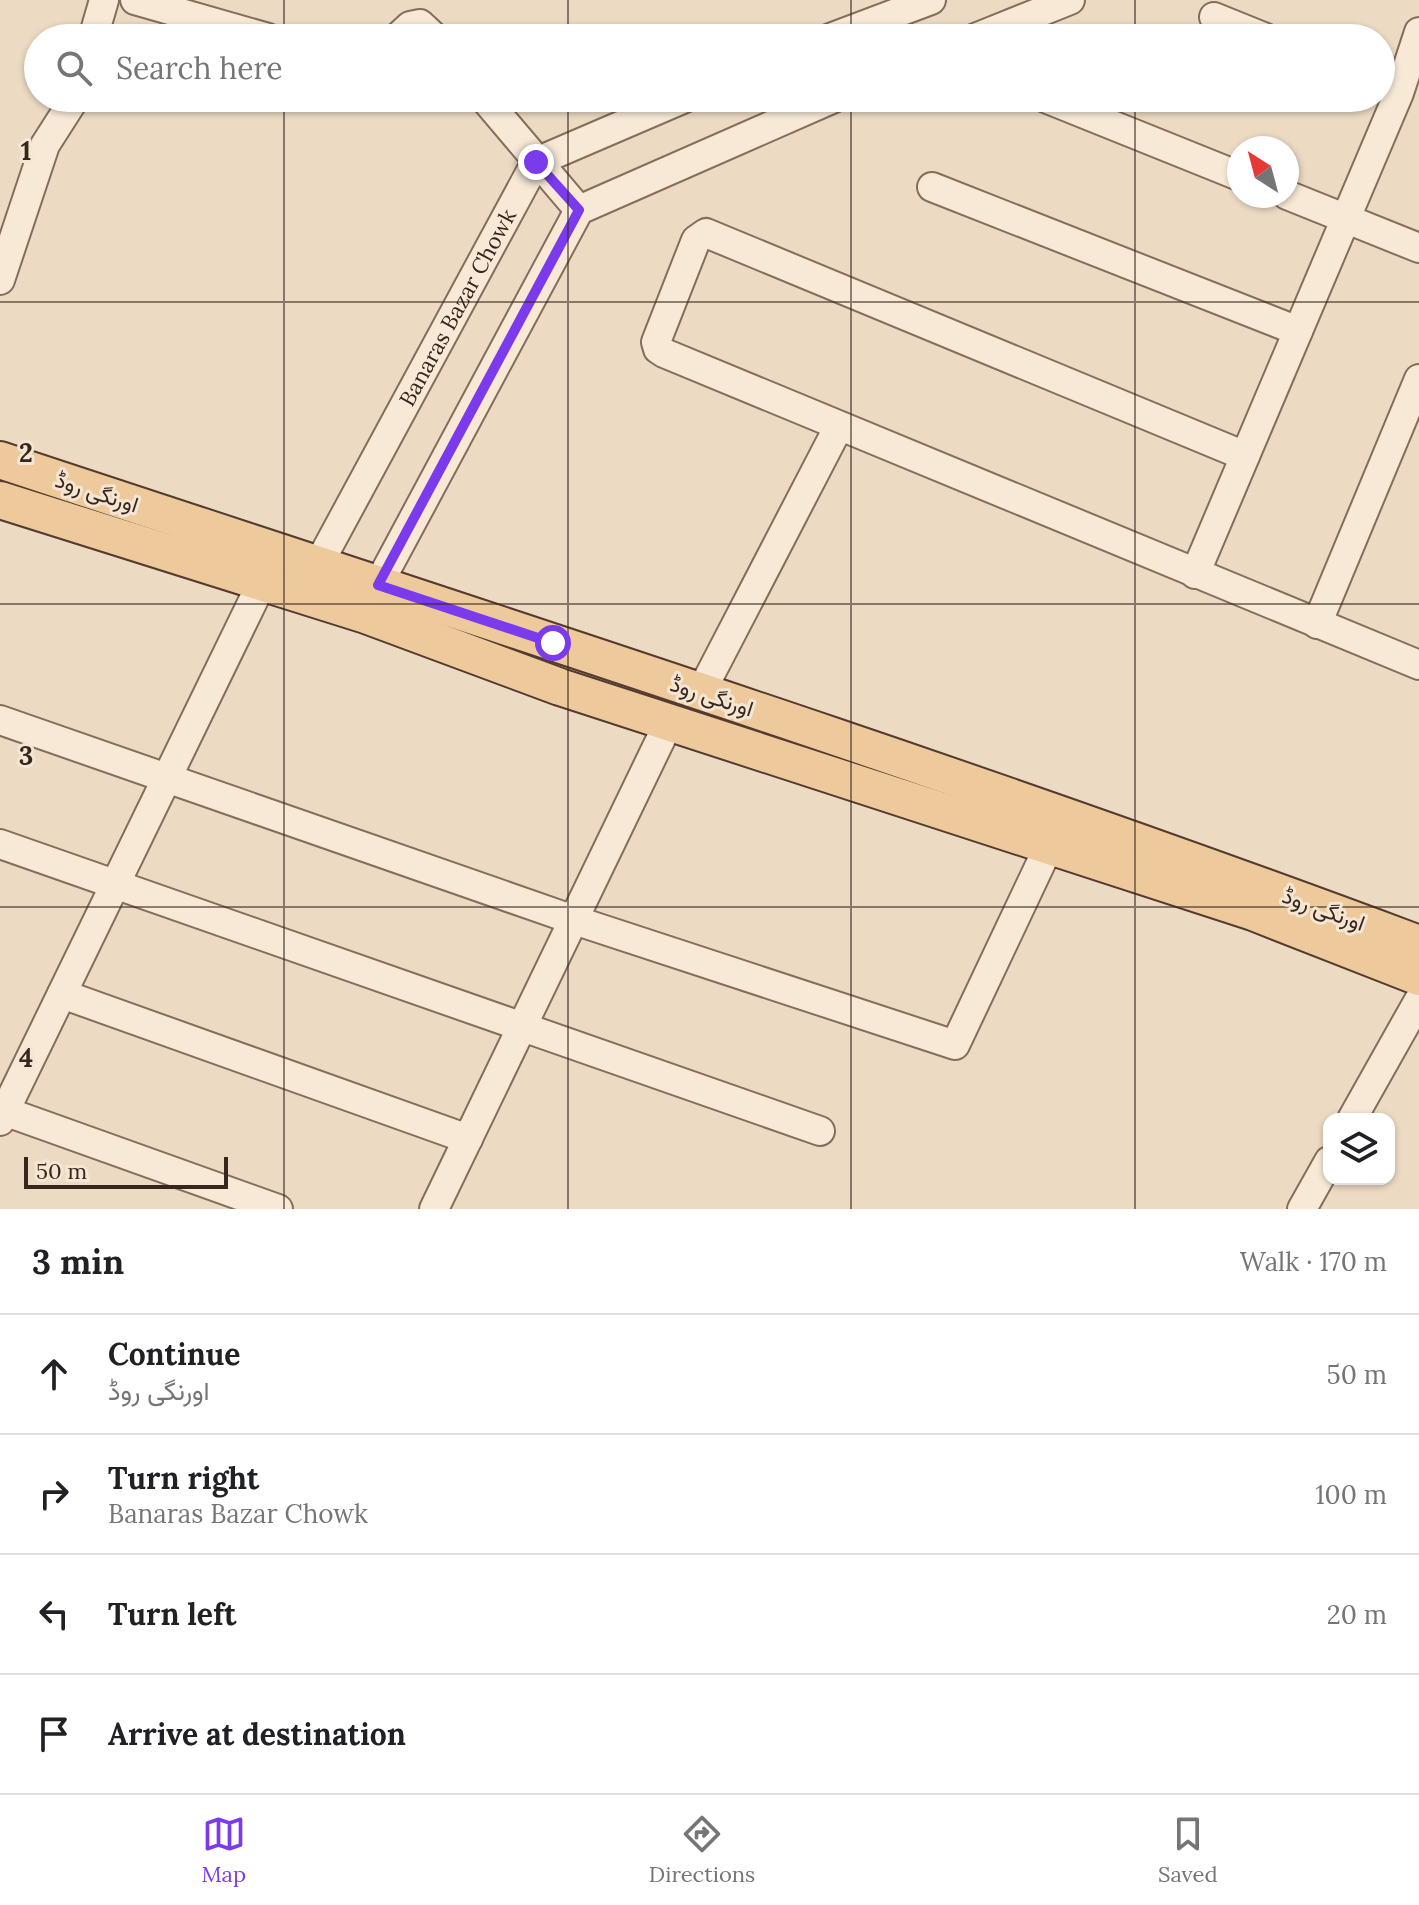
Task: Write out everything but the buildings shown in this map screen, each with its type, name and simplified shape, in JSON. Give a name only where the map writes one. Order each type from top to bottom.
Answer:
[{"type":"main road","name":"اورنگی روڈ","points":[[0,460],[269,567]]},
{"type":"main road","name":"اورنگی روڈ","points":[[0,500],[269,567],[372,600],[701,692],[1187,858],[1419,944]]},
{"type":"main road","name":"اورنگی روڈ","points":[[372,600],[560,687],[1253,912],[1419,977]]},
{"type":"street","points":[[97,24],[104,0]]},
{"type":"street","points":[[135,0],[219,24]]},
{"type":"street","points":[[867,24],[931,0]]},
{"type":"street","points":[[1010,24],[1070,0]]},
{"type":"street","points":[[1214,17],[1231,24]]},
{"type":"street","points":[[1395,79],[1419,32]]},
{"type":"street","points":[[0,280],[8,232],[45,145],[66,112]]},
{"type":"street","points":[[495,112],[579,210]]},
{"type":"street","points":[[536,162],[652,112]]},
{"type":"street","points":[[372,600],[579,210],[802,112]]},
{"type":"street","points":[[1080,112],[1227,171]]},
{"type":"street","points":[[1195,574],[1345,219],[1382,112]]},
{"type":"street","name":"Banaras Bazar Chowk","points":[[310,580],[536,162]]},
{"type":"street","points":[[932,187],[1298,331]]},
{"type":"street","points":[[1299,200],[1419,248]]},
{"type":"street","points":[[1245,456],[706,233],[696,240],[656,342],[658,349],[664,353],[1419,665]]},
{"type":"street","points":[[1317,624],[1419,379]]},
{"type":"street","points":[[701,692],[839,426]]},
{"type":"street","points":[[269,567],[2,1116],[278,1209]]},
{"type":"street","points":[[0,720],[574,920],[955,1045],[1049,846]]},
{"type":"street","points":[[434,1209],[669,722]]},
{"type":"street","points":[[0,844],[820,1131]]},
{"type":"street","points":[[62,994],[468,1139]]},
{"type":"street","points":[[1355,1113],[1419,1000]]},
{"type":"street","points":[[1302,1209],[1323,1172]]},
{"type":"route","points":[[536,162],[579,210],[378,585],[553,643]]}]
